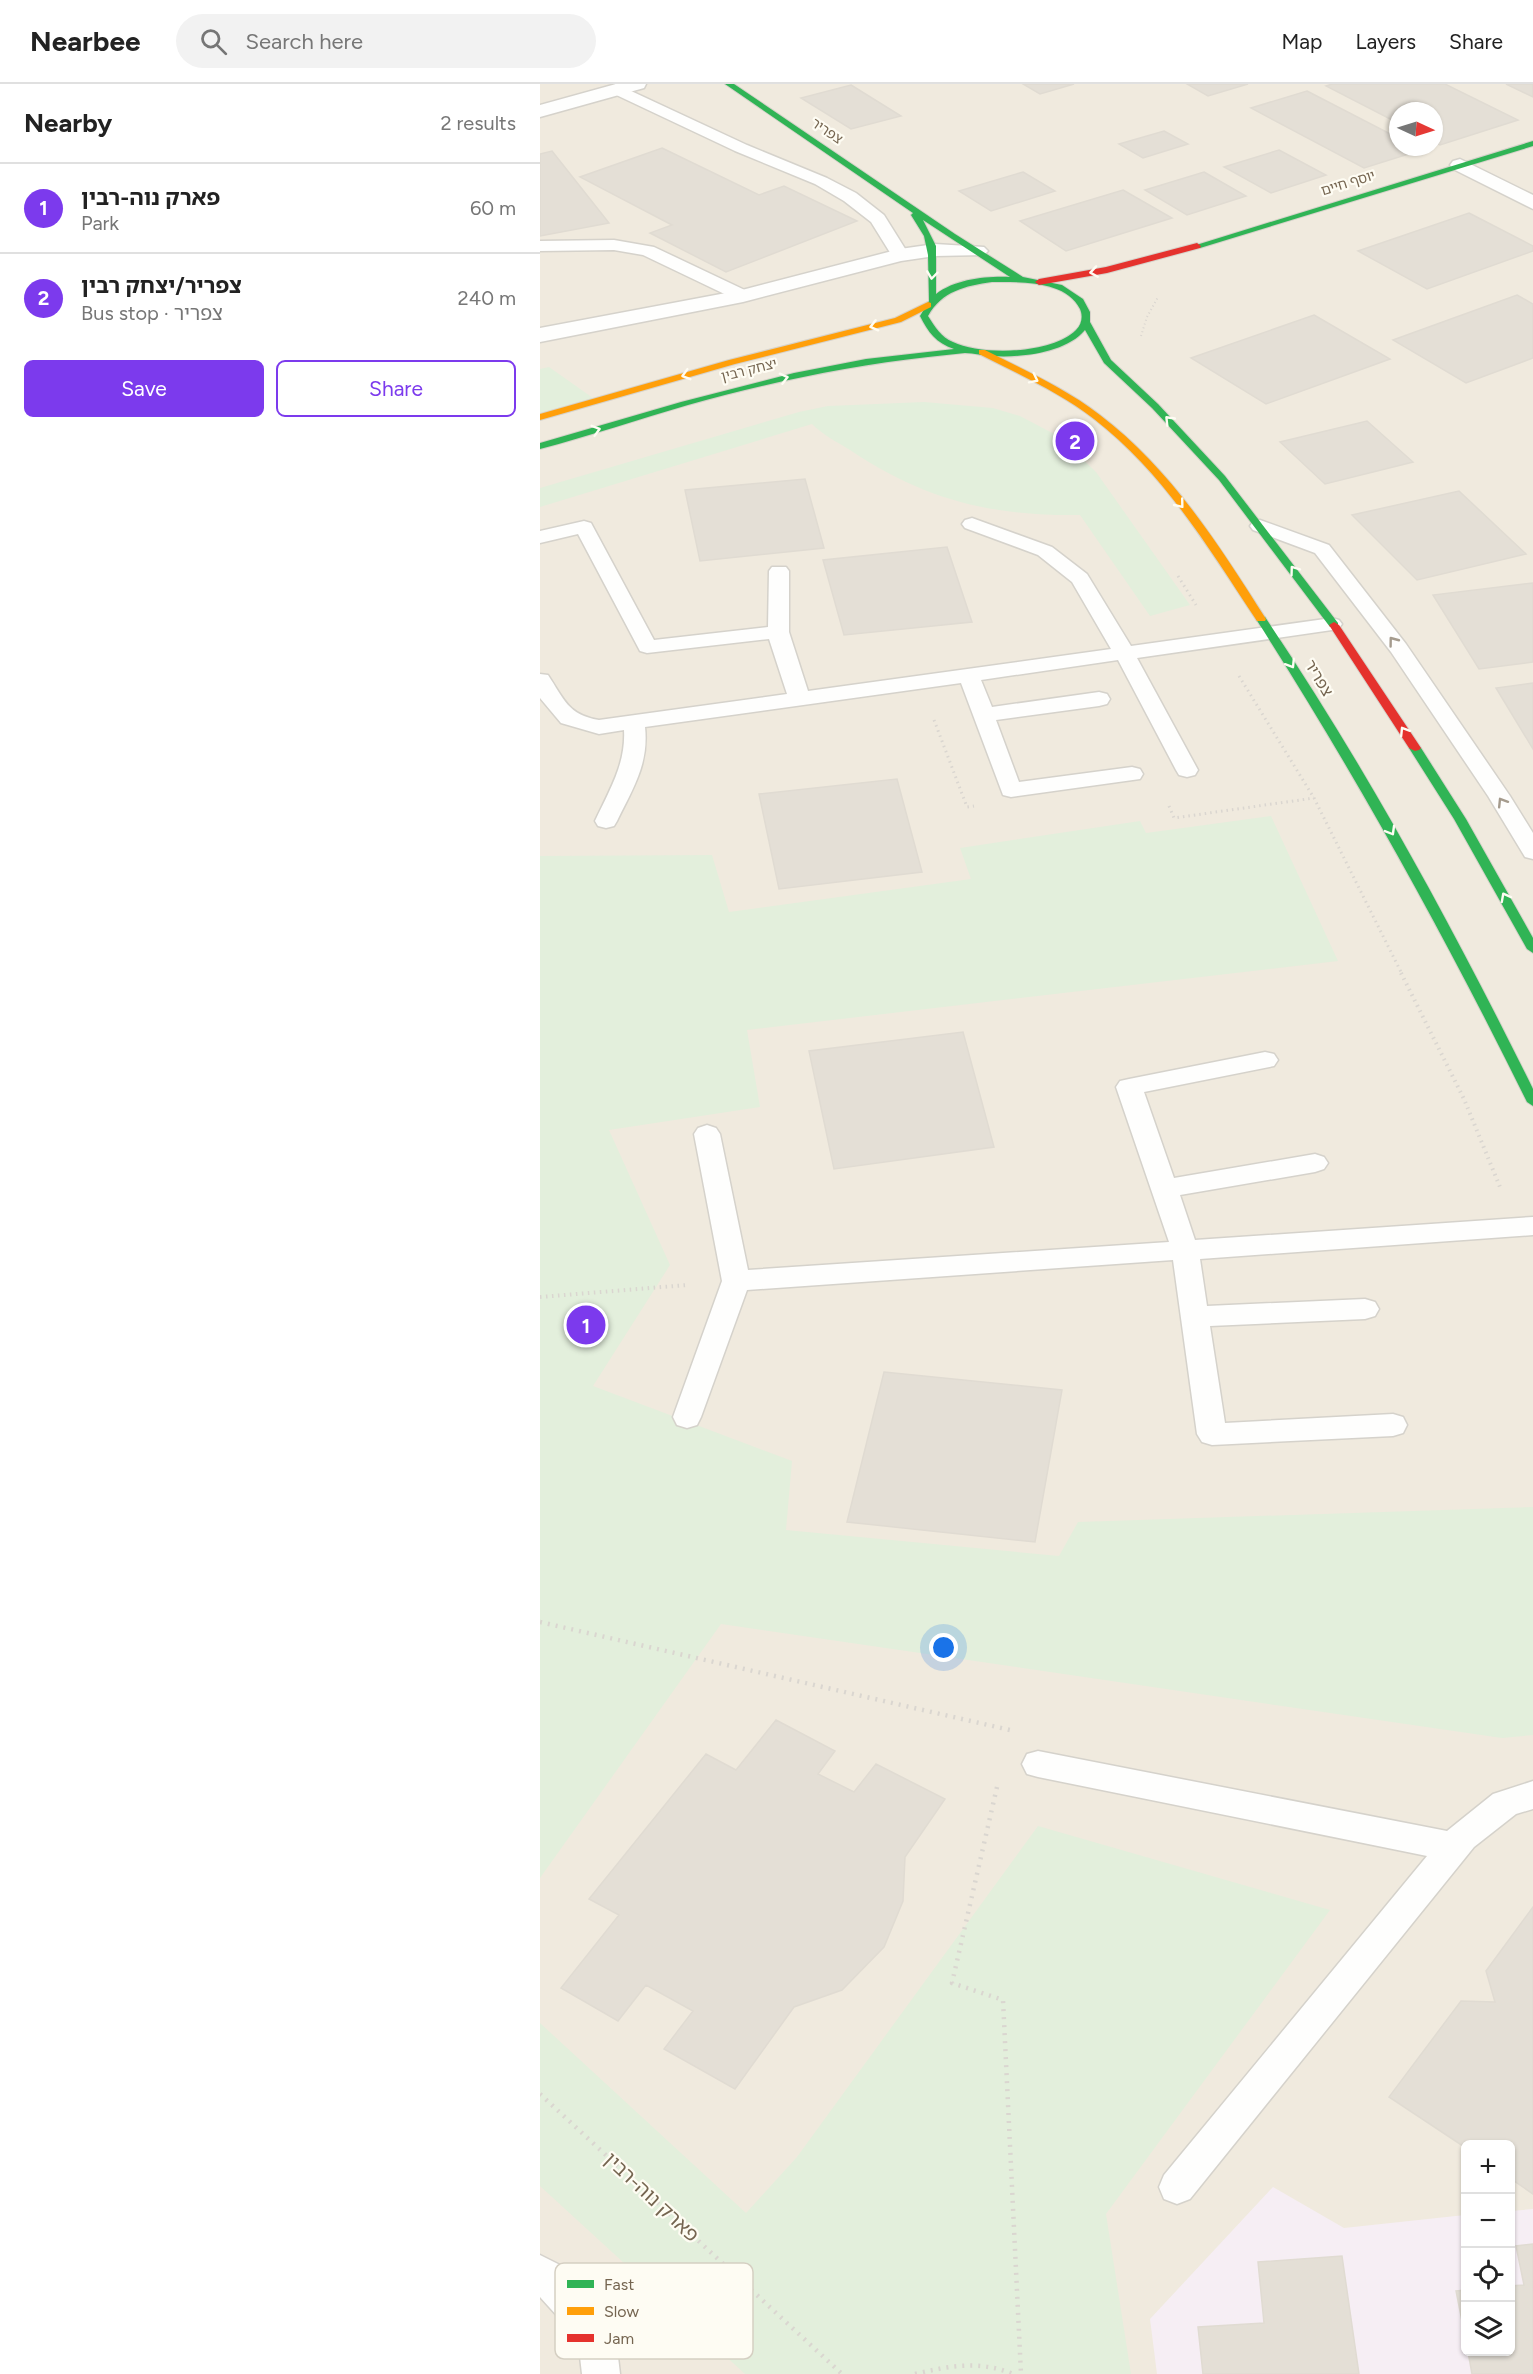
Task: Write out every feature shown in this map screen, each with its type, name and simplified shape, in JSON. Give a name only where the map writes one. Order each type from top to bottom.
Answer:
[{"type":"street","points":[[540,111],[637,84]]},
{"type":"street","name":"צפריר","points":[[729,84],[906,205],[1021,280]]},
{"type":"street","name":"יוסף חיים","points":[[1039,282],[1107,270],[1172,254],[1533,143]]},
{"type":"street","points":[[1460,165],[1533,203]]},
{"type":"street","name":"צפריר","points":[[906,205],[926,226],[935,250]]},
{"type":"street","points":[[935,250],[930,282],[930,302],[924,316],[928,328],[941,340],[976,351],[1008,354],[1049,348],[1076,334],[1099,303]]},
{"type":"street","points":[[544,331],[743,296],[900,255],[935,250],[977,251]]},
{"type":"street","name":"יוסף חיים","points":[[1122,281],[1142,267],[1172,254]]},
{"type":"street","name":"יצחק רבין","points":[[540,417],[732,362],[898,320],[943,292],[974,282],[1021,280],[1039,282]]},
{"type":"street","points":[[1039,282],[1072,295],[1085,310],[1086,320],[1107,361],[1196,449],[1260,526],[1377,689],[1460,819],[1533,949]]},
{"type":"street","name":"צפריר","points":[[976,351],[1078,404],[1129,445],[1204,534],[1270,632],[1368,790],[1483,998],[1533,1102]]},
{"type":"street","name":"יצחק רבין","points":[[540,446],[792,376],[880,360],[976,351]]},
{"type":"lane","points":[[616,89],[741,148],[821,181],[850,197],[878,219],[900,255]]},
{"type":"lane","points":[[540,246],[614,244],[648,251],[743,296]]},
{"type":"lane","points":[[972,524],[1045,551],[1080,578],[1125,653],[1187,770]]},
{"type":"lane","points":[[1260,526],[1322,549],[1399,648],[1499,796],[1533,852]]},
{"type":"lane","points":[[540,537],[584,527],[647,647],[778,632]]},
{"type":"lane","points":[[779,572],[778,632],[800,700]]},
{"type":"lane","points":[[540,680],[564,717],[578,725],[599,727],[634,724],[1332,624]]},
{"type":"lane","points":[[969,675],[1011,790],[1132,774]]},
{"type":"lane","points":[[983,715],[1098,699]]},
{"type":"lane","points":[[606,821],[631,769],[636,747],[634,724]]},
{"type":"lane","points":[[1264,1060],[1129,1087],[1185,1250],[1212,1434],[1393,1425]]},
{"type":"lane","points":[[687,1417],[736,1281],[707,1134]]},
{"type":"lane","points":[[1164,1189],[1315,1163]]},
{"type":"lane","points":[[736,1281],[1525,1226]]},
{"type":"lane","points":[[1195,1317],[1365,1309]]},
{"type":"lane","points":[[1038,1764],[1454,1847]]},
{"type":"lane","points":[[1177,2187],[1462,1837],[1505,1804],[1533,1795]]},
{"type":"lane","points":[[540,2273],[555,2286]]},
{"type":"lane","points":[[599,2359],[601,2374]]},
{"type":"path","points":[[1175,570],[1314,798],[1525,1226]]},
{"type":"path","points":[[540,1297],[736,1281]]},
{"type":"path","points":[[540,1622],[1011,1730],[1008,1742]]},
{"type":"path","points":[[1000,1776],[952,1983],[1003,2000],[1021,2374]]},
{"type":"path","name":"פארק נוה-רבין","points":[[540,2094],[722,2263]]},
{"type":"path","name":"פארק נוה-רבין","points":[[753,2291],[842,2374]]},
{"type":"path","points":[[915,2374],[956,2364],[1002,2368],[1013,2374]]},
{"type":"shaded area","points":[[540,84],[1533,84],[1533,2374],[540,2374]]},
{"type":"shaded area","points":[[1273,2187],[1344,2228],[1461,2215],[1461,2356],[1515,2356],[1515,2211],[1533,2209],[1533,2374],[1157,2374],[1150,2319]]},
{"type":"green space","points":[[549,367],[593,398],[540,413],[540,369]]},
{"type":"green space","points":[[924,402],[993,408],[1020,416],[1058,436],[1096,472],[1190,605],[1150,616],[1080,515],[1047,515],[987,508],[932,493],[878,467],[830,438],[812,424],[540,507],[540,488],[799,412],[828,406]]},
{"type":"green space","points":[[1271,816],[1338,961],[747,1030],[760,1107],[609,1130],[670,1265],[593,1386],[792,1461],[786,1530],[1059,1556],[1078,1522],[1533,1507],[1533,1735],[1502,1738],[721,1624],[540,1878],[540,856],[712,855],[729,912],[971,879],[960,848],[1140,821],[1146,833]]},
{"type":"green space","points":[[1038,1826],[1330,1910],[1106,2214],[1131,2374],[745,2374],[729,2359],[753,2359],[753,2263],[624,2263],[540,2186],[540,2023],[746,2213],[797,2157]]},
{"type":"building","points":[[1023,84],[1074,84],[1040,94]]},
{"type":"building","points":[[1187,84],[1248,84],[1208,96]]},
{"type":"building","points":[[1332,84],[1445,84],[1518,120],[1443,144],[1443,102],[1389,102],[1389,118],[1326,86]]},
{"type":"building","points":[[1506,84],[1533,84],[1533,97]]},
{"type":"building","points":[[851,85],[901,116],[851,129],[801,98]]},
{"type":"building","points":[[1307,91],[1389,133],[1389,156],[1402,156],[1364,168],[1251,108]]},
{"type":"building","points":[[1164,131],[1188,144],[1143,158],[1119,144]]},
{"type":"building","points":[[662,148],[759,195],[784,186],[857,221],[726,272],[650,233],[672,225],[580,177]]},
{"type":"building","points":[[1279,150],[1326,175],[1271,193],[1224,167]]},
{"type":"building","points":[[552,151],[609,223],[540,236],[540,154]]},
{"type":"building","points":[[1023,172],[1055,191],[991,211],[959,191]]},
{"type":"building","points":[[1204,172],[1246,196],[1187,215],[1145,190]]},
{"type":"building","points":[[1123,190],[1172,218],[1066,251],[1020,221]]},
{"type":"building","points":[[1469,213],[1533,246],[1533,251],[1427,289],[1358,251]]},
{"type":"building","points":[[1517,295],[1533,304],[1533,358],[1466,383],[1393,340]]},
{"type":"building","points":[[1314,315],[1390,359],[1266,404],[1191,358]]},
{"type":"building","points":[[1367,421],[1413,462],[1325,484],[1280,442]]},
{"type":"building","points":[[805,479],[824,548],[700,561],[685,490]]},
{"type":"building","points":[[1459,491],[1526,554],[1417,580],[1352,515]]},
{"type":"building","points":[[947,547],[972,622],[844,635],[823,560]]},
{"type":"building","points":[[1533,583],[1533,662],[1479,669],[1433,595]]},
{"type":"building","points":[[1533,683],[1533,749],[1496,688]]},
{"type":"building","points":[[897,779],[922,872],[779,889],[759,794]]},
{"type":"building","points":[[963,1032],[994,1147],[834,1169],[809,1051]]},
{"type":"building","points":[[884,1372],[1062,1390],[1035,1542],[847,1522]]},
{"type":"building","points":[[776,1720],[835,1751],[818,1774],[854,1792],[876,1764],[945,1799],[905,1857],[903,1901],[884,1947],[842,1990],[794,2007],[735,2089],[664,2049],[693,2011],[646,1985],[618,2021],[561,1988],[619,1915],[589,1899],[706,1754],[736,1770]]},
{"type":"building","points":[[1533,1907],[1533,2194],[1515,2181],[1515,2140],[1461,2140],[1461,2145],[1389,2097],[1461,2001],[1495,2002],[1486,1971]]},
{"type":"building","points":[[1533,2244],[1533,2374],[1472,2374],[1469,2356],[1515,2356],[1515,2286],[1524,2285],[1516,2246]]},
{"type":"building","points":[[1342,2256],[1359,2374],[1203,2374],[1198,2327],[1264,2323],[1258,2262]]},
{"type":"building","points":[[1461,2290],[1461,2316],[1456,2291]]},
{"type":"traffic: fast","points":[[729,84],[952,236],[1021,280]]},
{"type":"traffic: fast","points":[[1197,246],[1533,143]]},
{"type":"traffic: fast","points":[[915,215],[923,226],[931,246],[932,300]]},
{"type":"traffic: fast","points":[[992,279],[1031,281],[1059,287],[1080,301],[1086,312],[1084,325],[1075,335],[1059,343],[1016,353],[992,354],[969,351],[948,344],[933,332],[924,316],[936,299],[952,288],[992,279]]},
{"type":"traffic: fast","points":[[1085,321],[1107,361],[1155,406],[1222,478],[1334,625]]},
{"type":"traffic: fast","points":[[540,446],[757,384],[866,362],[971,350]]},
{"type":"traffic: fast","points":[[1261,619],[1335,736],[1405,856],[1471,978],[1533,1102]]},
{"type":"traffic: fast","points":[[1415,748],[1460,819],[1533,949]]},
{"type":"traffic: slow","points":[[540,417],[732,362],[898,320],[928,305]]},
{"type":"traffic: slow","points":[[982,352],[1070,399],[1097,417],[1146,460],[1188,510],[1261,619]]},
{"type":"traffic: jam","points":[[1039,282],[1107,270],[1197,246]]},
{"type":"traffic: jam","points":[[1334,625],[1415,748]]},
{"type":"place","name":"צפריר/יצחק רבין","points":[[1075,441]]},
{"type":"place","name":"פארק נוה-רבין","points":[[586,1325]]}]
